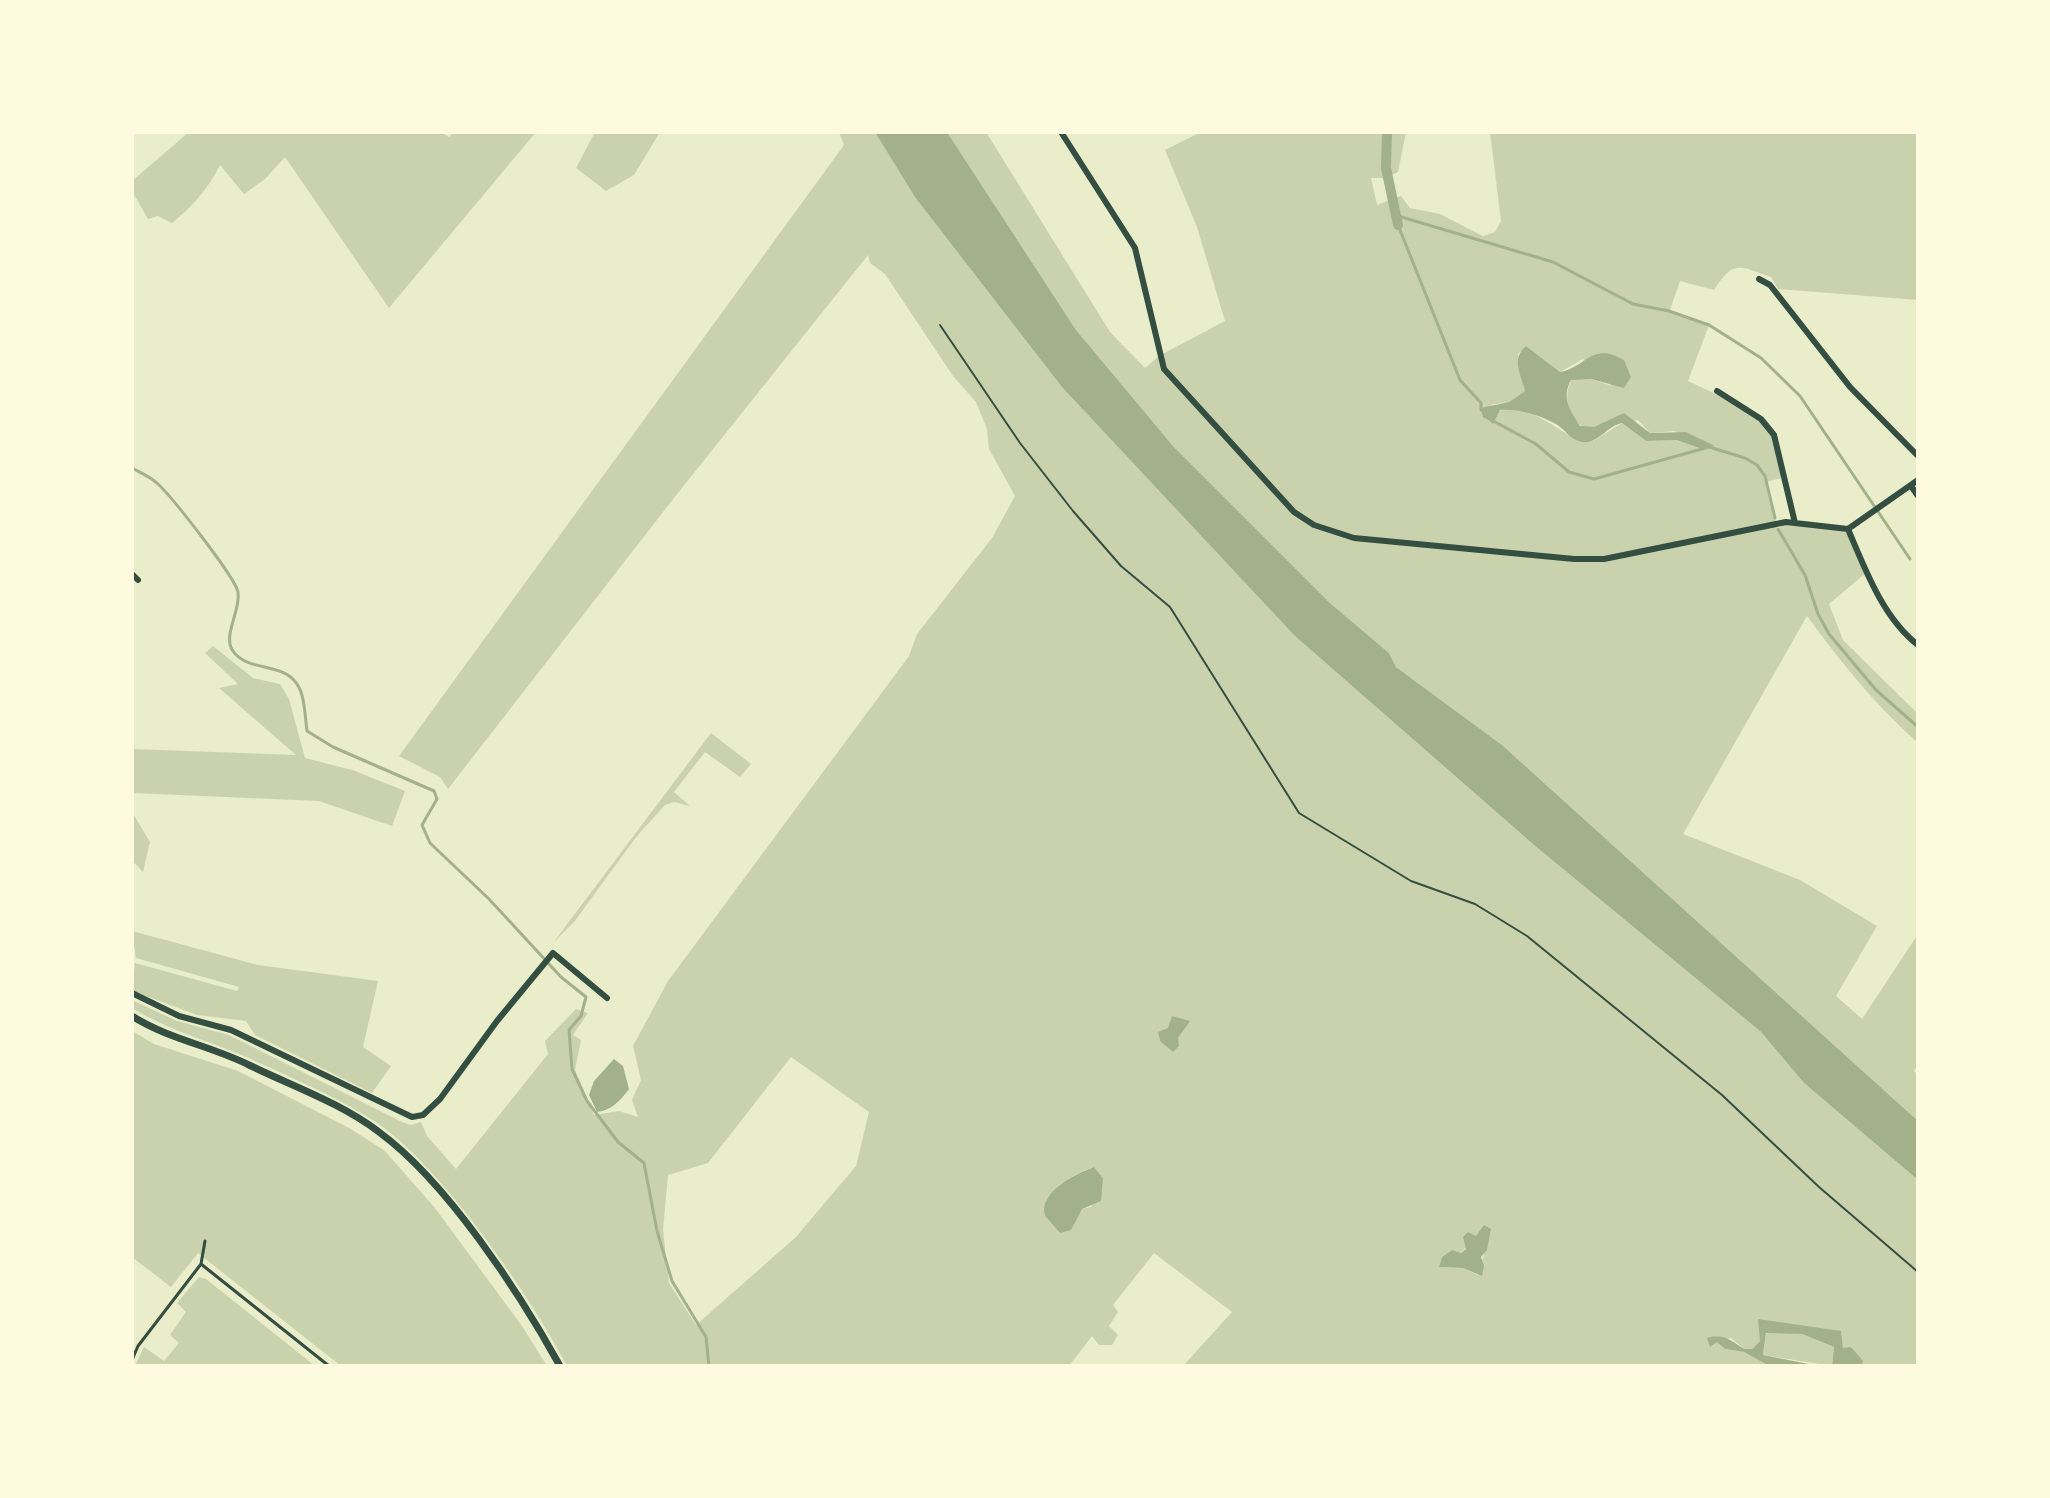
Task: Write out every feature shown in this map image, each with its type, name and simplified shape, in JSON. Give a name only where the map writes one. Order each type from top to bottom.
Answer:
[{"type":"street","points":[[1061,132],[1126,231],[1141,265],[1164,369],[1294,512],[1314,525],[1354,538],[1590,560],[1765,524],[1795,523],[1848,529],[1918,480]]},
{"type":"street","points":[[1759,279],[1770,285],[1850,387],[1918,456]]},
{"type":"street","points":[[1717,391],[1761,419],[1774,435],[1795,523]]},
{"type":"street","points":[[1911,486],[1918,496]]},
{"type":"street","points":[[1848,529],[1878,593],[1902,631],[1918,645]]},
{"type":"street","points":[[132,574],[138,580]]},
{"type":"street","points":[[132,993],[179,1016],[231,1030],[412,1117],[423,1115],[440,1099],[553,953],[607,998]]},
{"type":"street","points":[[132,1016],[165,1034],[225,1052],[380,1132],[464,1220],[542,1334],[560,1366]]},
{"type":"lane","points":[[132,1360],[138,1346],[201,1264],[205,1241]]},
{"type":"lane","points":[[201,1264],[329,1366]]},
{"type":"path","points":[[940,325],[1020,443],[1073,511],[1121,566],[1170,607],[1299,813],[1411,881],[1475,904],[1527,936],[1722,1095],[1819,1187],[1918,1272]]},
{"type":"shaded area","points":[[189,132],[441,132],[449,137],[454,132],[536,132],[389,308],[285,157],[265,179],[244,194],[220,165],[199,197],[172,223],[158,216],[148,219],[132,191],[132,181]]},
{"type":"shaded area","points":[[595,132],[660,132],[634,175],[606,191],[576,168]]},
{"type":"shaded area","points":[[839,132],[878,132],[1296,637],[1534,845],[1761,1032],[1804,1083],[1918,1180],[1918,1366],[1861,1366],[1862,1361],[1843,1348],[1841,1331],[1760,1330],[1760,1341],[1752,1349],[1744,1349],[1731,1338],[1717,1341],[1725,1349],[1744,1352],[1769,1366],[1183,1366],[1232,1312],[1154,1253],[1113,1305],[1118,1312],[1109,1326],[1118,1335],[1112,1345],[1099,1345],[1092,1336],[1069,1366],[567,1366],[531,1305],[484,1236],[431,1172],[380,1125],[310,1086],[164,1025],[132,1008],[132,1000],[177,1021],[229,1035],[402,1122],[411,1125],[421,1122],[427,1136],[456,1169],[548,1054],[545,1041],[576,1009],[588,1013],[573,1035],[581,1040],[575,1070],[594,1115],[619,1111],[638,1117],[632,1100],[641,1080],[633,1046],[668,981],[909,656],[917,634],[992,538],[1015,496],[989,449],[987,429],[976,402],[953,376],[885,274],[870,263],[868,255],[448,789],[440,777],[399,756],[844,145]],"holes":[[[791,1057],[869,1112],[856,1166],[796,1237],[696,1325],[669,1283],[663,1230],[668,1175],[708,1163]],[[1094,1167],[1103,1178],[1091,1207],[1082,1209],[1060,1233],[1045,1216],[1047,1199],[1060,1185]],[[1491,1231],[1478,1275],[1463,1268],[1439,1267],[1442,1257],[1452,1250],[1461,1253],[1468,1245],[1464,1240]]]},
{"type":"shaded area","points":[[875,132],[947,132],[1076,330],[1173,446],[1330,603],[1389,653],[1396,667],[1502,745],[1918,1121],[1918,1180],[1804,1083],[1761,1032],[1534,845],[1296,637],[1062,387],[915,197]]},
{"type":"shaded area","points":[[947,132],[986,132],[1110,332],[1145,368],[1159,356],[1225,321],[1197,227],[1165,150],[1201,132],[1406,132],[1398,172],[1385,178],[1371,178],[1377,205],[1401,196],[1410,208],[1440,214],[1483,236],[1495,232],[1501,221],[1490,132],[1918,132],[1918,300],[1778,289],[1771,277],[1738,268],[1727,273],[1714,290],[1680,281],[1670,310],[1709,325],[1688,381],[1749,410],[1769,427],[1786,477],[1766,482],[1778,529],[1786,522],[1848,529],[1867,572],[1829,604],[1843,640],[1918,714],[1918,743],[1859,682],[1807,616],[1683,834],[1800,880],[1877,926],[1836,996],[1862,1019],[1918,934],[1918,1064],[1914,1071],[1918,1075],[1918,1121],[1502,745],[1396,667],[1389,653],[1330,603],[1173,446],[1076,330]],"holes":[[[1526,346],[1560,372],[1583,359],[1612,386],[1591,379],[1572,379],[1567,393],[1571,414],[1587,429],[1638,420],[1650,433],[1674,431],[1713,446],[1702,449],[1675,440],[1646,441],[1622,423],[1593,441],[1567,434],[1523,411],[1504,409],[1495,413],[1491,405],[1509,402],[1525,391],[1518,354]]]},
{"type":"shaded area","points":[[1526,346],[1560,372],[1596,354],[1604,353],[1624,360],[1631,377],[1624,388],[1591,379],[1571,380],[1567,398],[1580,426],[1594,427],[1624,413],[1650,433],[1686,432],[1715,446],[1702,449],[1676,440],[1646,441],[1622,423],[1593,440],[1582,442],[1550,421],[1514,410],[1500,410],[1493,424],[1482,414],[1481,408],[1509,402],[1525,391],[1518,362]]},
{"type":"shaded area","points":[[213,646],[253,678],[280,684],[289,699],[305,758],[352,770],[405,791],[392,826],[319,801],[132,793],[132,749],[296,755],[219,688],[238,684],[205,653]]},
{"type":"shaded area","points":[[711,733],[751,764],[740,777],[705,752],[674,792],[690,806],[674,802],[665,805],[637,836],[574,922],[553,943]]},
{"type":"shaded area","points":[[132,812],[150,842],[143,872],[132,860]]},
{"type":"shaded area","points":[[132,931],[258,965],[378,981],[363,1047],[391,1066],[372,1093],[255,1035],[246,1021],[197,1015],[132,990],[135,963],[237,991],[239,987],[136,958]]},
{"type":"shaded area","points":[[1172,1016],[1190,1021],[1173,1052],[1160,1041],[1158,1032],[1168,1028]]},
{"type":"shaded area","points":[[132,1031],[154,1044],[238,1071],[351,1129],[385,1151],[435,1208],[522,1326],[547,1366],[341,1366],[198,1253],[171,1287],[132,1257]]},
{"type":"shaded area","points":[[614,1059],[623,1066],[629,1089],[615,1104],[597,1112],[589,1095],[594,1081]]},
{"type":"shaded area","points":[[1094,1167],[1103,1178],[1101,1201],[1082,1209],[1071,1230],[1060,1233],[1045,1216],[1047,1199],[1068,1179]]},
{"type":"shaded area","points":[[1484,1225],[1491,1229],[1487,1250],[1481,1257],[1484,1266],[1482,1276],[1463,1268],[1439,1267],[1442,1257],[1452,1250],[1461,1253],[1466,1249],[1463,1237],[1468,1232],[1476,1236]]},
{"type":"shaded area","points":[[199,1277],[206,1279],[315,1366],[135,1366],[144,1347],[164,1361],[179,1343],[170,1335],[186,1312],[177,1303]]},
{"type":"shaded area","points":[[1758,1319],[1841,1331],[1843,1348],[1851,1347],[1863,1361],[1861,1366],[1832,1366],[1834,1347],[1802,1334],[1766,1333],[1763,1355],[1819,1366],[1769,1366],[1744,1352],[1725,1349],[1717,1342],[1710,1347],[1707,1338],[1718,1336],[1744,1349],[1752,1349],[1760,1341]]},
{"type":"shaded area","points":[[1772,1331],[1802,1334],[1834,1347],[1832,1366],[1763,1355],[1766,1334]]},
{"type":"waterway","points":[[1387,132],[1386,168],[1398,225]]},
{"type":"waterway","points":[[1398,216],[1553,262],[1633,304],[1669,311],[1709,325],[1761,358],[1800,396],[1910,559]]},
{"type":"waterway","points":[[1398,225],[1460,380],[1481,403],[1481,410]]},
{"type":"waterway","points":[[1484,416],[1536,444],[1569,472],[1594,479],[1709,447],[1745,458],[1757,465],[1765,476],[1775,518]]},
{"type":"waterway","points":[[132,468],[152,479],[165,492],[202,537],[234,584],[238,599],[230,645],[239,658],[291,677],[302,694],[307,731],[333,747],[434,791],[437,799],[422,825],[430,843],[489,899],[561,977],[586,997],[581,1016],[569,1030],[572,1069],[587,1101],[618,1142],[644,1163],[657,1231],[672,1281],[706,1337],[709,1366]]},
{"type":"waterway","points":[[1778,529],[1805,575],[1818,614],[1829,634],[1876,690],[1918,727]]}]
